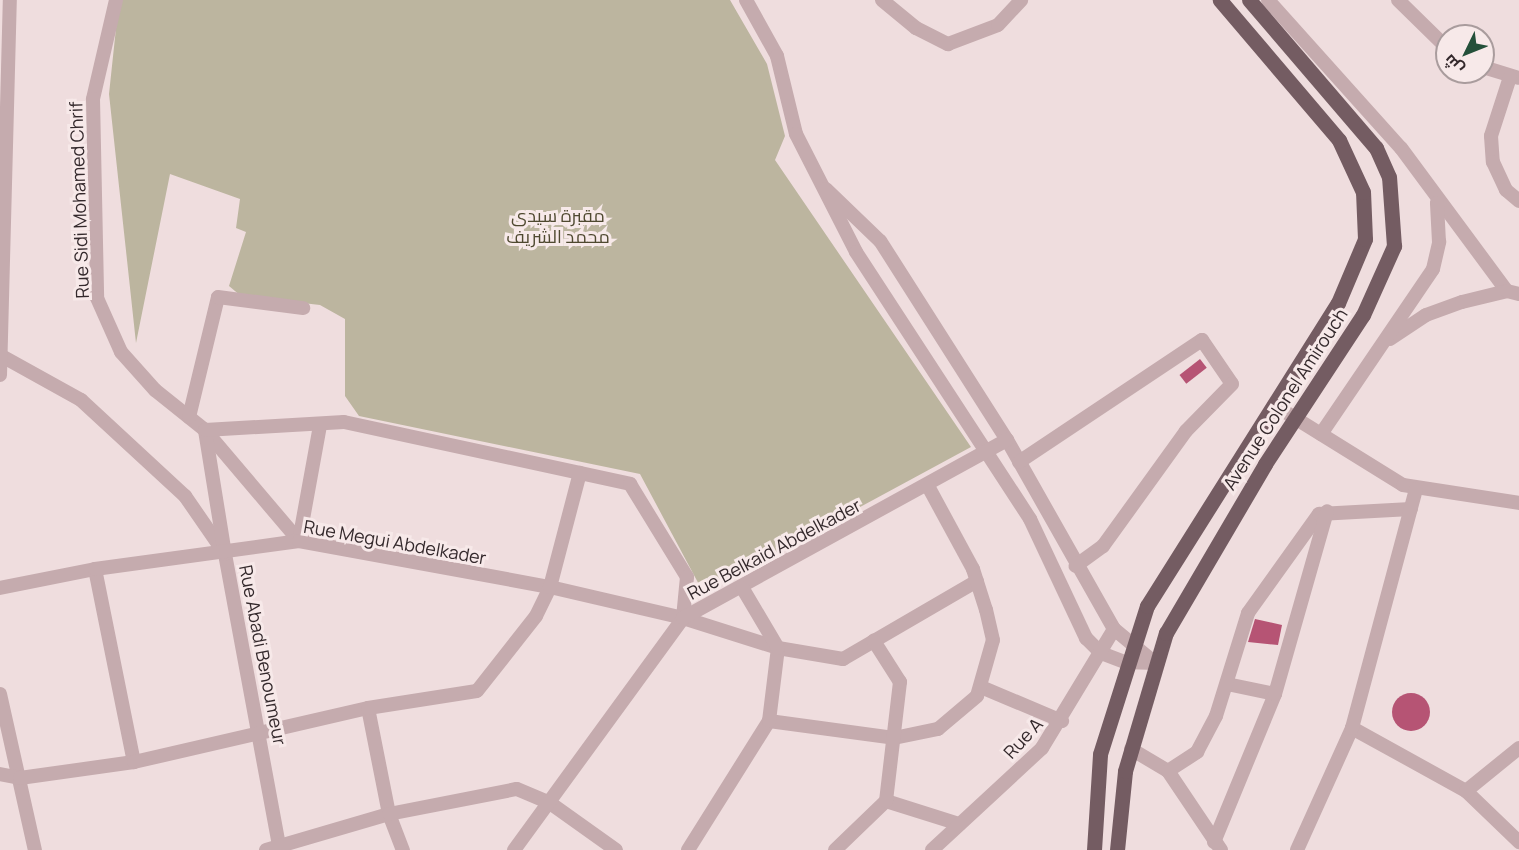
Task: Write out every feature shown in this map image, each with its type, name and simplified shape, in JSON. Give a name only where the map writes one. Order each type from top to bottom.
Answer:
[{"type":"main road","name":"Avenue Colonel Amirouch","points":[[1094,850],[1100,754],[1125,662],[1134,641],[1170,565],[1274,405],[1357,267],[1367,214],[1356,170],[1339,141],[1220,0]]},
{"type":"main road","name":"Avenue Colonel Amirouch","points":[[1116,850],[1131,748],[1155,663],[1179,605],[1383,277],[1394,246],[1395,210],[1389,177],[1376,148],[1249,0]]},
{"type":"street","points":[[0,375],[10,0]]},
{"type":"street","name":"Rue Sidi Mohamed Chrif","points":[[116,0],[93,99],[97,298],[121,352],[205,430],[299,541]]},
{"type":"street","points":[[746,0],[777,56],[796,134],[826,189],[856,252],[1030,519],[1086,638],[1101,653],[1125,662],[1155,663]]},
{"type":"street","points":[[882,0],[916,28],[948,44],[998,25],[1021,0]]},
{"type":"street","points":[[1268,0],[1401,148],[1437,203],[1513,293],[1426,315],[1381,345]]},
{"type":"street","points":[[1398,0],[1435,36]]},
{"type":"street","points":[[1495,71],[1515,78],[1491,135],[1493,162],[1506,190],[1519,201]]},
{"type":"street","points":[[826,189],[880,241],[1007,440],[1075,566],[1114,629],[1134,641],[1155,663]]},
{"type":"street","points":[[1321,434],[1432,269],[1439,242],[1437,203]]},
{"type":"street","points":[[189,417],[218,297],[303,308]]},
{"type":"street","points":[[1019,462],[1202,340],[1232,384],[1186,431],[1103,546],[1075,566]]},
{"type":"street","name":"Rue Abadi Benoumeur","points":[[1,355],[81,400],[185,496],[225,554],[260,732],[275,849]]},
{"type":"street","points":[[1274,405],[1416,489],[1519,503]]},
{"type":"street","points":[[225,554],[205,430],[344,422],[630,484],[687,577],[683,618]]},
{"type":"street","points":[[299,541],[320,424]]},
{"type":"street","name":"Rue Belkaid Abdelkader","points":[[514,850],[683,618],[742,589],[1007,440]]},
{"type":"street","points":[[0,774],[20,778],[134,762],[368,708],[477,691],[536,616],[550,587],[580,473]]},
{"type":"street","points":[[769,721],[894,738],[938,729],[981,687],[993,640],[977,581],[928,486]]},
{"type":"street","points":[[1297,850],[1352,728],[1416,489]]},
{"type":"street","points":[[1168,771],[1197,752],[1227,684],[1248,613],[1273,572],[1328,511],[1411,509]]},
{"type":"street","points":[[1218,846],[1275,694],[1328,511]]},
{"type":"street","name":"Rue Megui Abdelkader","points":[[0,588],[95,569],[225,554],[299,541],[550,587],[683,618],[778,648],[843,659],[977,581]]},
{"type":"street","points":[[95,569],[134,762]]},
{"type":"street","points":[[688,850],[769,721],[778,648],[742,589]]},
{"type":"street","name":"Rue A","points":[[932,850],[1042,748],[1062,721],[1114,629]]},
{"type":"street","points":[[835,850],[886,801],[900,682],[874,641]]},
{"type":"street","points":[[1227,684],[1275,694]]},
{"type":"street","points":[[981,687],[1062,721]]},
{"type":"street","points":[[0,694],[35,850]]},
{"type":"street","points":[[368,708],[388,814],[403,850]]},
{"type":"street","points":[[1352,728],[1466,791],[1519,842]]},
{"type":"street","points":[[1131,748],[1168,771],[1218,846]]},
{"type":"street","points":[[1466,791],[1519,748]]},
{"type":"street","points":[[275,849],[388,814],[517,789],[550,803],[616,850]]},
{"type":"street","points":[[886,801],[959,824]]},
{"type":"green space","name":"مقبرة سيدي محمد الشريف","points":[[119,0],[730,0],[767,64],[785,136],[775,160],[971,447],[703,592],[640,474],[359,416],[345,396],[345,319],[320,305],[241,296],[229,286],[246,232],[236,228],[240,199],[170,174],[136,343],[109,94]]},
{"type":"building","points":[[1200,359],[1207,368],[1186,384],[1180,375]]},
{"type":"building","points":[[1255,619],[1282,625],[1278,645],[1248,642]]},
{"type":"building","points":[[1411,693],[1425,698],[1430,712],[1425,726],[1411,731],[1397,726],[1392,712],[1397,698]]}]
